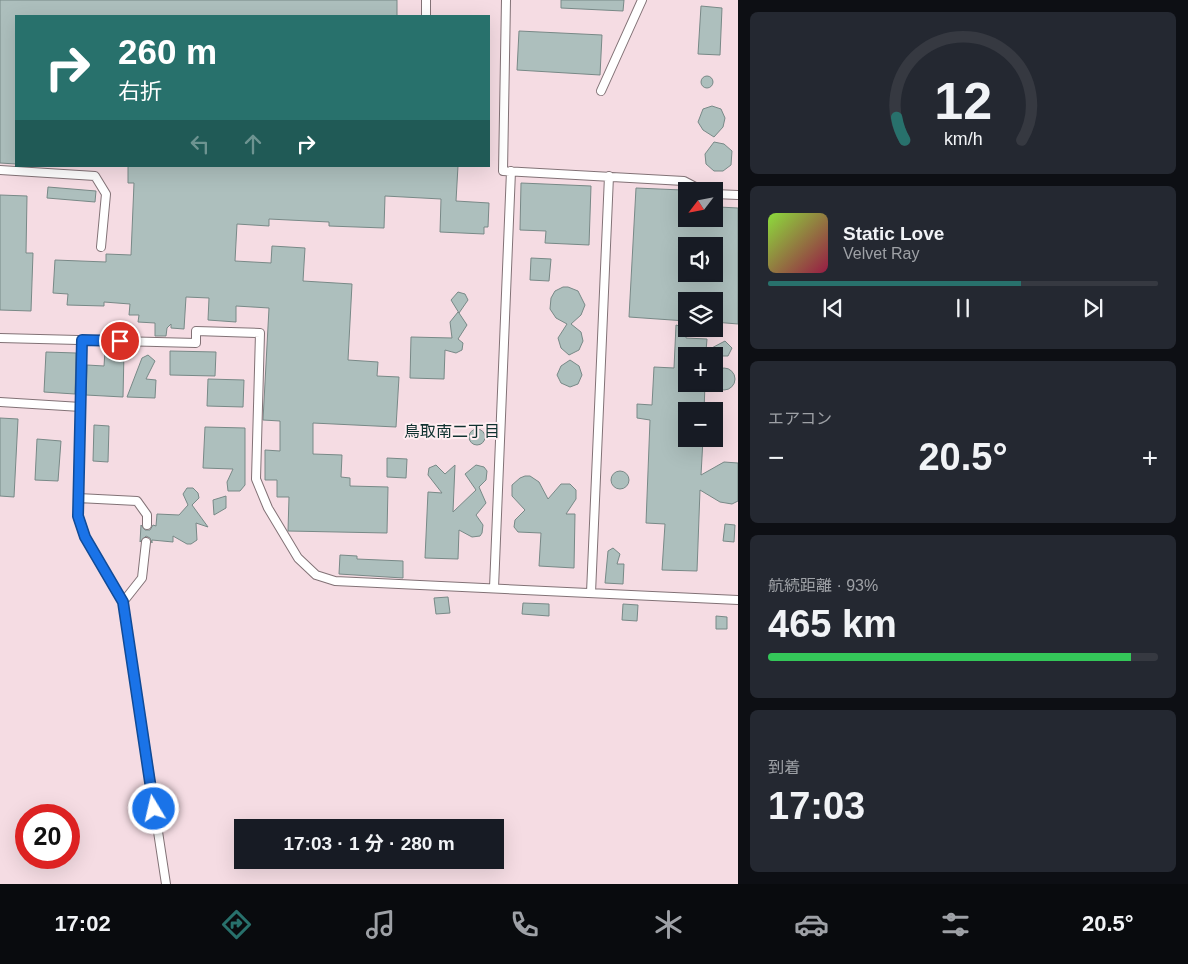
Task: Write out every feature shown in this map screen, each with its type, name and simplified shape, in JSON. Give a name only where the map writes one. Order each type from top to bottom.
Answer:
[{"type":"lane","points":[[426,0],[426,15]]},
{"type":"lane","points":[[506,0],[503,171],[686,182]]},
{"type":"lane","points":[[601,91],[642,0]]},
{"type":"lane","points":[[0,170],[95,176],[106,194],[101,247]]},
{"type":"lane","points":[[494,588],[511,171]]},
{"type":"lane","points":[[591,593],[609,176]]},
{"type":"lane","points":[[723,195],[738,196]]},
{"type":"lane","points":[[0,338],[196,343],[196,331],[260,333],[256,479],[268,508],[298,558],[316,574],[335,581],[738,600]]},
{"type":"lane","points":[[82,340],[78,516],[85,537],[123,602],[166,884]]},
{"type":"lane","points":[[0,402],[81,407]]},
{"type":"lane","points":[[78,498],[136,501],[148,515],[147,525]]},
{"type":"lane","points":[[123,602],[142,578],[146,542]]},
{"type":"shaded area","points":[[0,0],[738,0],[738,884],[0,884]]},
{"type":"building","points":[[0,0],[397,0],[397,15],[15,15],[15,164],[0,163]]},
{"type":"building","points":[[561,0],[624,0],[623,11],[561,8]]},
{"type":"building","points":[[701,6],[722,8],[720,55],[698,54]]},
{"type":"building","points":[[519,31],[602,35],[600,75],[517,70]]},
{"type":"building","points":[[705,76],[709,76],[713,82],[709,88],[705,88],[701,84],[701,80]]},
{"type":"building","points":[[712,106],[721,109],[725,118],[723,127],[714,137],[703,130],[698,122],[703,109]]},
{"type":"building","points":[[714,142],[724,144],[732,151],[731,165],[723,171],[714,171],[706,164],[705,154]]},
{"type":"building","points":[[128,167],[458,167],[456,201],[489,203],[488,227],[484,227],[484,234],[440,232],[441,199],[385,196],[384,228],[329,226],[329,222],[269,219],[269,226],[237,224],[235,261],[271,263],[272,246],[305,248],[303,281],[352,284],[348,360],[378,362],[377,376],[399,377],[396,427],[313,423],[313,454],[342,455],[341,477],[350,478],[350,486],[388,487],[387,533],[288,531],[289,497],[277,497],[277,480],[265,480],[265,450],[280,451],[280,421],[263,420],[269,308],[236,306],[236,322],[208,320],[209,298],[186,297],[184,329],[171,328],[171,324],[167,328],[166,336],[155,336],[155,323],[138,322],[139,315],[129,315],[130,304],[104,302],[104,306],[67,305],[68,294],[53,293],[55,260],[106,262],[106,254],[131,255],[134,183],[128,183]]},
{"type":"building","points":[[521,183],[591,186],[589,245],[545,243],[546,231],[520,230]]},
{"type":"building","points":[[48,187],[96,191],[95,202],[47,198]]},
{"type":"building","points":[[636,188],[678,190],[678,228],[722,228],[723,207],[738,208],[738,324],[723,323],[723,292],[678,292],[678,320],[629,317]]},
{"type":"building","points":[[0,195],[27,196],[26,253],[33,253],[31,311],[0,310]]},
{"type":"building","points":[[531,258],[551,259],[549,281],[530,280]]},
{"type":"building","points":[[563,287],[578,291],[585,305],[581,315],[571,324],[581,332],[583,341],[579,350],[569,355],[561,348],[558,338],[567,324],[556,318],[550,309],[551,298],[555,291]]},
{"type":"building","points":[[458,292],[465,294],[468,300],[459,313],[451,300]]},
{"type":"building","points":[[458,312],[467,325],[458,339],[463,343],[462,350],[456,353],[445,350],[444,379],[410,378],[411,337],[452,338],[450,322]]},
{"type":"building","points":[[676,325],[678,326],[678,337],[707,339],[706,347],[678,347],[678,392],[705,392],[704,402],[678,402],[678,447],[703,447],[701,475],[724,462],[738,463],[738,501],[732,504],[720,502],[700,490],[697,571],[662,570],[665,524],[646,523],[650,420],[637,418],[637,404],[652,405],[654,367],[674,368]]},
{"type":"building","points":[[725,341],[732,348],[728,356],[723,356],[723,347],[714,347]]},
{"type":"building","points":[[105,351],[124,352],[123,397],[86,395],[87,365],[104,366]]},
{"type":"building","points":[[170,351],[216,352],[215,376],[170,375]]},
{"type":"building","points":[[46,352],[76,353],[75,394],[44,392]]},
{"type":"building","points":[[148,355],[155,361],[146,379],[156,380],[155,398],[127,397],[142,358]]},
{"type":"building","points":[[570,360],[579,366],[582,375],[578,384],[570,387],[561,383],[557,375],[561,366]]},
{"type":"building","points":[[723,368],[732,371],[735,379],[732,387],[723,390]]},
{"type":"building","points":[[208,379],[244,380],[243,407],[207,406]]},
{"type":"building","points":[[0,418],[18,419],[14,497],[0,496]]},
{"type":"building","points":[[94,425],[109,426],[108,462],[93,461]]},
{"type":"building","points":[[205,427],[245,428],[245,485],[240,491],[228,491],[227,482],[233,469],[203,468]]},
{"type":"building","points":[[474,429],[480,429],[485,434],[483,443],[474,445],[469,440],[469,434]]},
{"type":"building","points":[[37,439],[61,441],[58,481],[35,480]]},
{"type":"building","points":[[387,458],[407,459],[406,478],[387,477]]},
{"type":"building","points":[[436,465],[445,474],[455,465],[453,512],[476,490],[465,474],[476,465],[484,467],[487,471],[486,480],[479,487],[486,503],[476,515],[483,525],[482,533],[480,536],[472,537],[459,530],[458,559],[425,558],[428,492],[442,493],[428,475],[429,468]]},
{"type":"building","points":[[620,471],[628,476],[629,480],[624,488],[620,489],[612,484],[611,480],[616,472]]},
{"type":"building","points":[[525,476],[530,476],[539,482],[548,499],[561,484],[570,484],[576,490],[576,499],[566,514],[575,514],[574,568],[539,566],[541,533],[518,532],[514,527],[515,520],[525,510],[512,496],[512,485]]},
{"type":"building","points":[[187,488],[193,488],[198,493],[199,498],[192,505],[208,527],[196,523],[197,540],[187,544],[173,536],[173,542],[152,540],[152,543],[150,538],[146,536],[140,542],[141,525],[145,530],[150,530],[153,525],[156,526],[157,514],[179,515],[188,505],[183,494]]},
{"type":"building","points":[[226,496],[226,508],[214,515],[213,500]]},
{"type":"building","points":[[725,524],[735,525],[734,542],[723,541]]},
{"type":"building","points":[[613,548],[620,554],[617,564],[624,564],[623,584],[605,583],[608,551]]},
{"type":"building","points":[[340,555],[357,556],[357,559],[403,561],[403,578],[339,574]]},
{"type":"building","points":[[448,597],[450,613],[436,614],[434,598]]},
{"type":"building","points":[[523,603],[549,604],[549,616],[522,614]]},
{"type":"building","points":[[623,604],[638,605],[637,621],[622,620]]},
{"type":"building","points":[[716,616],[727,617],[727,629],[716,629]]},
{"type":"district","name":"鳥取南二丁目","points":[[452,431]]},
{"type":"route","points":[[120,341],[82,340],[78,516],[85,537],[123,602],[154,809]]}]
